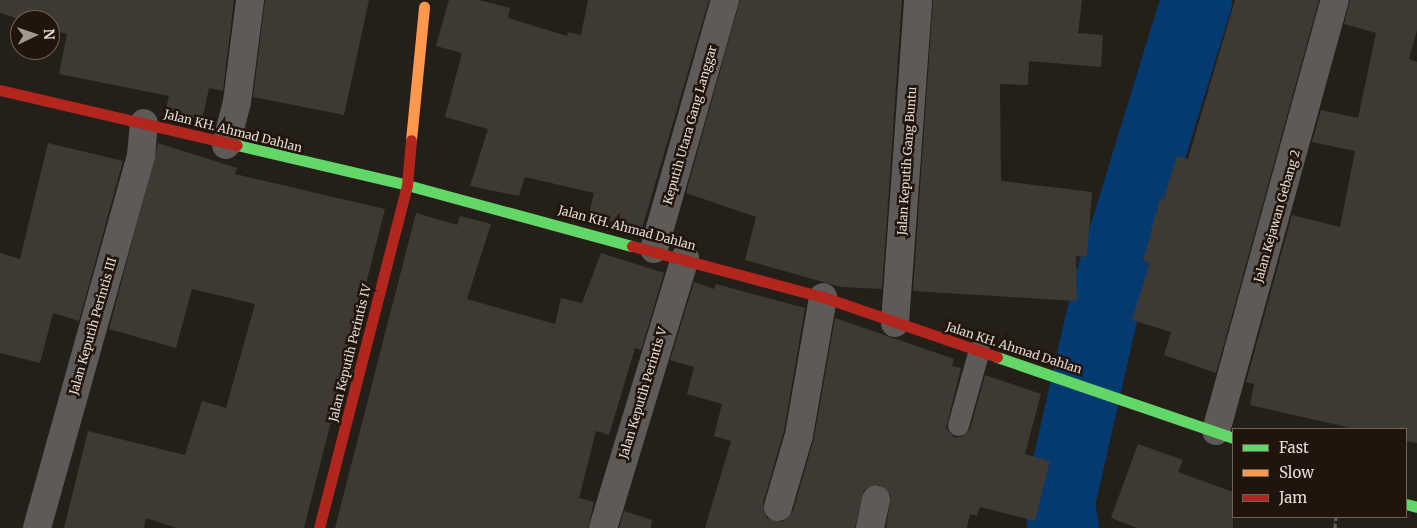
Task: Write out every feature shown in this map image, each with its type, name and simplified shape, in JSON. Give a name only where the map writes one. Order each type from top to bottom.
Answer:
[{"type":"street","points":[[226,145],[250,0]]},
{"type":"street","name":"Keputih Utara Gang Langgar","points":[[654,249],[725,0]]},
{"type":"street","name":"Jalan Keputih Gang Buntu","points":[[895,322],[918,0]]},
{"type":"street","name":"Jalan Kejawan Gebang 2","points":[[1225,434],[1335,0]]},
{"type":"street","name":"Jalan Keputih Perintis IV","points":[[319,528],[408,185],[424,7]]},
{"type":"street","name":"Jalan KH. Ahmad Dahlan","points":[[0,90],[144,123],[226,145],[408,185],[654,249],[823,297],[1225,434]]},
{"type":"street","name":"Jalan Keputih Perintis III","points":[[37,528],[141,156],[144,123]]},
{"type":"street","name":"Jalan Keputih Perintis V","points":[[603,528],[685,258]]},
{"type":"street","points":[[778,507],[799,435],[823,297]]},
{"type":"street","points":[[870,528],[876,500]]},
{"type":"lane","points":[[958,425],[979,350]]},
{"type":"building","points":[[0,0],[234,0],[223,91],[209,88],[202,121],[165,112],[169,96],[59,74],[67,34],[60,32],[60,10],[10,10],[10,16],[0,13]]},
{"type":"building","points":[[265,0],[369,0],[344,115],[253,97]]},
{"type":"building","points":[[449,0],[479,0],[510,8],[508,18],[567,36],[568,32],[581,35],[588,0],[709,0],[641,232],[589,213],[594,193],[525,177],[519,196],[470,186],[488,129],[445,117],[462,53],[436,46]]},
{"type":"building","points":[[740,0],[902,0],[882,289],[841,287],[745,260],[756,217],[686,193]]},
{"type":"building","points":[[933,0],[1082,0],[1078,33],[1103,35],[1101,67],[1029,61],[1028,85],[1000,84],[1001,181],[1092,192],[1087,257],[1076,256],[1077,301],[913,291]]},
{"type":"building","points":[[1235,0],[1319,0],[1216,373],[1164,355],[1171,332],[1132,320],[1150,262],[1143,261],[1160,199],[1163,200],[1177,156],[1188,159]]},
{"type":"building","points":[[1350,0],[1417,0],[1417,30],[1409,59],[1417,62],[1417,443],[1407,441],[1407,428],[1351,428],[1250,405],[1254,384],[1246,382],[1292,215],[1340,227],[1355,151],[1312,142],[1321,110],[1358,118],[1376,33],[1344,24]]},
{"type":"building","points":[[48,143],[123,161],[79,321],[53,313],[40,363],[0,353],[0,253],[20,259]]},
{"type":"building","points":[[158,143],[237,168],[235,174],[385,209],[304,528],[177,528],[146,518],[144,528],[64,528],[88,431],[185,455],[202,401],[226,408],[255,304],[192,289],[176,348],[109,329]]},
{"type":"building","points":[[416,213],[457,225],[460,216],[491,224],[467,299],[555,324],[561,298],[582,303],[601,253],[664,273],[641,350],[635,348],[609,435],[596,431],[579,498],[594,502],[588,528],[335,528]]},
{"type":"building","points":[[694,282],[714,289],[716,284],[805,308],[784,431],[763,503],[767,518],[782,522],[793,511],[814,438],[835,318],[954,359],[952,366],[961,368],[946,428],[954,437],[962,437],[970,429],[985,375],[1041,394],[1025,454],[1050,461],[1035,521],[980,507],[977,516],[970,514],[967,528],[886,528],[891,496],[879,485],[864,490],[855,528],[705,528],[731,441],[714,436],[722,404],[687,394],[694,367],[670,360]]},
{"type":"building","points":[[1138,444],[1183,460],[1178,472],[1232,492],[1233,528],[1137,528],[1111,518]]},
{"type":"building","points":[[624,511],[652,520],[651,528],[619,528]]},
{"type":"waterway","points":[[1063,528],[1059,502],[1107,290],[1196,0]]},
{"type":"traffic: fast","points":[[237,145],[407,185],[632,246]]},
{"type":"traffic: fast","points":[[997,357],[1232,438]]},
{"type":"traffic: fast","points":[[1407,504],[1417,507]]},
{"type":"traffic: slow","points":[[411,140],[424,7]]},
{"type":"traffic: jam","points":[[0,90],[237,145]]},
{"type":"traffic: jam","points":[[319,528],[407,185],[411,140]]},
{"type":"traffic: jam","points":[[632,246],[823,297],[997,357]]}]
